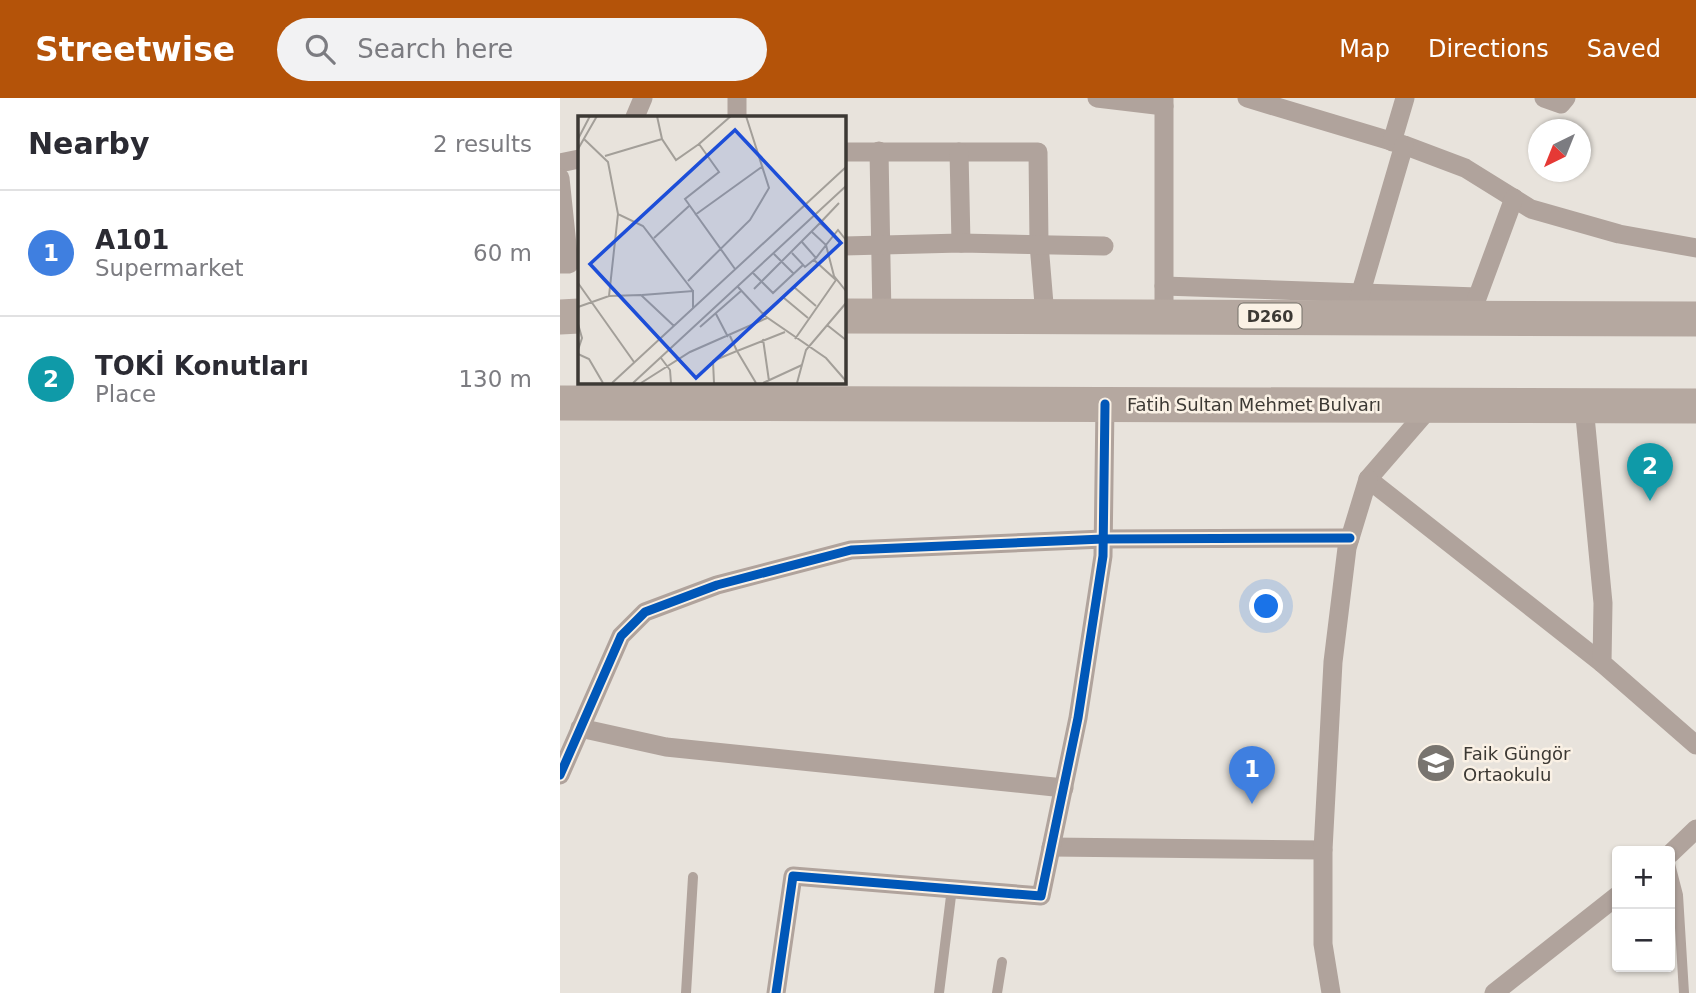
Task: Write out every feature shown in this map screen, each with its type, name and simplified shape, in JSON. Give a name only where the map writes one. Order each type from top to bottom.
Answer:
[{"type":"highway","name":"D260","points":[[845,316],[1045,316],[1164,301],[1474,307],[1696,319]]},
{"type":"highway","points":[[560,317],[578,316]]},
{"type":"highway","name":"Fatih Sultan Mehmet Bulvarı","points":[[560,403],[1696,406]]},
{"type":"street","points":[[635,116],[643,98]]},
{"type":"street","points":[[737,98],[737,116]]},
{"type":"street","points":[[1097,98],[1164,102],[1164,301]]},
{"type":"street","points":[[1247,98],[1398,144],[1465,168],[1531,209],[1619,234],[1696,248]]},
{"type":"street","points":[[1357,304],[1398,144],[1405,98]]},
{"type":"street","points":[[1544,98],[1561,104],[1566,98]]},
{"type":"street","points":[[878,151],[882,317]]},
{"type":"street","points":[[845,152],[1038,152],[1039,244],[1045,316]]},
{"type":"street","points":[[959,152],[961,243]]},
{"type":"street","points":[[560,163],[578,159]]},
{"type":"street","points":[[560,178],[569,264]]},
{"type":"street","points":[[1474,307],[1514,198]]},
{"type":"street","points":[[845,246],[961,243],[1104,246]]},
{"type":"street","points":[[776,993],[793,876],[1041,895],[1078,718],[1103,556],[1105,404]]},
{"type":"street","points":[[1331,993],[1323,944],[1323,850],[1333,662],[1350,538],[1368,479],[1433,404]]},
{"type":"street","points":[[1584,406],[1603,603],[1602,663]]},
{"type":"street","points":[[1368,479],[1602,663],[1696,745]]},
{"type":"street","points":[[560,775],[621,636],[645,612],[717,585],[852,550],[1103,539],[1350,538]]},
{"type":"street","points":[[580,728],[666,747],[1064,788]]},
{"type":"street","points":[[1675,849],[1696,829]]},
{"type":"street","points":[[1051,847],[1323,850]]},
{"type":"street","points":[[1494,993],[1612,900]]},
{"type":"lane","points":[[686,993],[693,877]]},
{"type":"lane","points":[[1675,879],[1684,993]]},
{"type":"lane","points":[[939,993],[952,888]]},
{"type":"lane","points":[[996,993],[1002,962]]},
{"type":"cycle path","points":[[776,993],[793,876],[1041,896],[1078,718],[1103,556],[1105,404]]},
{"type":"cycle path","points":[[560,775],[621,636],[645,612],[717,585],[851,550],[1103,539],[1350,538]]},
{"type":"place","name":"TOKİ Konutları","points":[[1650,501]]},
{"type":"place","name":"Faik Güngör Ortaokulu","points":[[1436,763]]},
{"type":"place","name":"A101","points":[[1252,804]]}]
